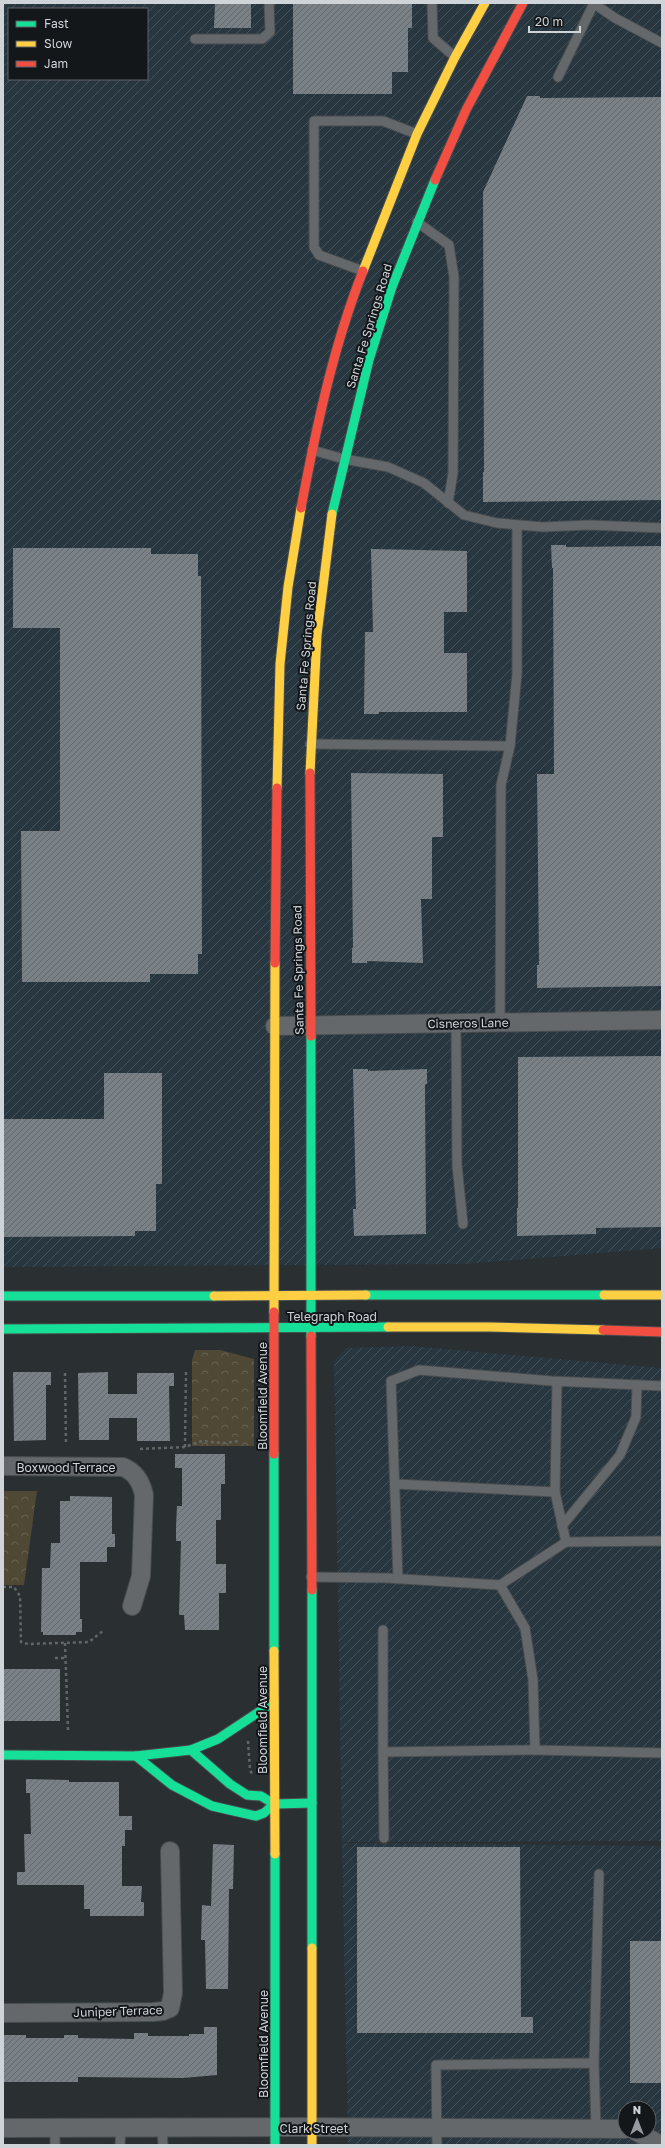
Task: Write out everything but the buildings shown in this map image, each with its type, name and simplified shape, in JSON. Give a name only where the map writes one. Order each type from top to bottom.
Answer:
[{"type":"main road","name":"Santa Fe Springs Road","points":[[274,1295],[275,863],[280,664],[288,587],[312,450],[336,353],[363,271],[417,134],[455,57],[485,3]]},
{"type":"main road","name":"Santa Fe Springs Road","points":[[311,1328],[311,1025],[308,836],[310,744],[317,635],[333,506],[369,360],[392,287],[417,222],[466,110],[523,3]]},
{"type":"main road","name":"Bloomfield Avenue","points":[[274,1295],[275,2137]]},
{"type":"main road","name":"Telegraph Road","points":[[3,1296],[662,1296]]},
{"type":"main road","name":"Telegraph Road","points":[[3,1329],[490,1327],[662,1332]]},
{"type":"main road","points":[[311,1328],[312,2136]]},
{"type":"main road","points":[[3,1755],[136,1756],[191,1750],[218,1739],[274,1702]]},
{"type":"main road","points":[[191,1750],[230,1784],[247,1795],[261,1796],[274,1804],[312,1803]]},
{"type":"main road","points":[[136,1756],[167,1783],[193,1799],[225,1812],[252,1816],[263,1815],[274,1804]]},
{"type":"street","name":"Cisneros Lane","points":[[275,1026],[662,1020]]},
{"type":"street","name":"Boxwood Terrace","points":[[3,1466],[123,1467],[132,1471],[142,1485],[144,1495],[141,1576],[132,1606]]},
{"type":"street","name":"Juniper Terrace","points":[[3,2013],[163,2012],[170,2008],[174,1993],[170,1851]]},
{"type":"street","name":"Clark Street","points":[[3,2128],[55,2137],[437,2137],[617,2129]]},
{"type":"lane","points":[[194,39],[262,39],[270,32],[270,3]]},
{"type":"lane","points":[[432,3],[433,38],[455,57]]},
{"type":"lane","points":[[558,77],[593,3],[615,18],[662,43]]},
{"type":"lane","points":[[363,271],[319,254],[314,247],[314,122],[382,122],[417,134]]},
{"type":"lane","points":[[417,222],[449,245],[454,277],[453,473],[448,503]]},
{"type":"lane","points":[[312,450],[344,459],[388,467],[424,483],[464,515],[497,523],[543,527],[589,525],[662,528]]},
{"type":"lane","points":[[500,1022],[500,785],[510,746],[517,674],[517,525]]},
{"type":"lane","points":[[310,744],[510,746]]},
{"type":"lane","points":[[456,1023],[457,1165],[463,1224]]},
{"type":"lane","points":[[398,1579],[391,1381],[419,1370],[557,1382],[662,1386]]},
{"type":"lane","points":[[557,1382],[555,1492],[566,1542]]},
{"type":"lane","points":[[562,1526],[620,1455],[636,1417],[637,1385]]},
{"type":"lane","points":[[395,1484],[555,1492]]},
{"type":"lane","points":[[311,1577],[398,1579],[500,1585],[566,1542],[662,1541]]},
{"type":"lane","points":[[500,1585],[525,1628],[533,1680],[535,1750]]},
{"type":"lane","points":[[384,1630],[384,1838]]},
{"type":"lane","points":[[384,1752],[535,1750],[662,1753]]},
{"type":"lane","points":[[596,2129],[594,2063],[599,1874]]},
{"type":"lane","points":[[437,2137],[436,2065],[594,2063]]},
{"type":"path","points":[[185,1447],[186,1371]]},
{"type":"path","points":[[65,1373],[66,1445]]},
{"type":"path","points":[[140,1449],[185,1447],[202,1441],[223,1444],[239,1441]]},
{"type":"path","points":[[3,1587],[14,1587],[20,1596],[21,1642],[28,1644],[89,1642],[104,1630]]},
{"type":"path","points":[[65,1643],[68,1730]]},
{"type":"path","points":[[55,1658],[66,1658]]},
{"type":"path","points":[[247,1735],[250,1747],[250,1770],[252,1774]]},
{"type":"shaded area","points":[[3,3],[662,3],[662,1248],[464,1264],[3,1267]]},
{"type":"shaded area","points":[[411,1346],[662,1368],[662,1841],[342,1842],[334,1361],[346,1348]]},
{"type":"shaded area","points":[[342,1843],[662,1846],[662,2145],[348,2145]]},
{"type":"green space","points":[[195,1350],[220,1350],[254,1359],[254,1446],[192,1446],[192,1360]]},
{"type":"green space","points":[[3,1491],[37,1491],[24,1585],[3,1585]]},
{"type":"traffic: fast","points":[[332,514],[369,360],[392,287],[435,180]]},
{"type":"traffic: fast","points":[[311,1036],[311,1336]]},
{"type":"traffic: fast","points":[[366,1295],[604,1295]]},
{"type":"traffic: fast","points":[[3,1296],[214,1296]]},
{"type":"traffic: fast","points":[[3,1329],[388,1327]]},
{"type":"traffic: fast","points":[[274,1454],[274,1651]]},
{"type":"traffic: fast","points":[[312,1590],[312,1948]]},
{"type":"traffic: fast","points":[[3,1755],[136,1756],[191,1750],[218,1739],[274,1702]]},
{"type":"traffic: fast","points":[[191,1750],[230,1784],[247,1795],[261,1796],[274,1804],[312,1803]]},
{"type":"traffic: fast","points":[[136,1756],[172,1785],[212,1806],[256,1816],[264,1813],[274,1804]]},
{"type":"traffic: fast","points":[[275,1854],[275,2145]]},
{"type":"traffic: slow","points":[[363,271],[417,134],[455,57],[485,3]]},
{"type":"traffic: slow","points":[[277,788],[280,664],[288,587],[301,508]]},
{"type":"traffic: slow","points":[[310,773],[317,635],[332,514]]},
{"type":"traffic: slow","points":[[274,1312],[275,963]]},
{"type":"traffic: slow","points":[[214,1296],[366,1295]]},
{"type":"traffic: slow","points":[[604,1295],[662,1295]]},
{"type":"traffic: slow","points":[[388,1327],[490,1327],[603,1330]]},
{"type":"traffic: slow","points":[[274,1651],[275,1854]]},
{"type":"traffic: slow","points":[[312,1948],[312,2145]]},
{"type":"traffic: jam","points":[[435,180],[466,110],[523,3]]},
{"type":"traffic: jam","points":[[301,508],[326,388],[352,300],[363,271]]},
{"type":"traffic: jam","points":[[310,773],[311,1036]]},
{"type":"traffic: jam","points":[[275,963],[277,788]]},
{"type":"traffic: jam","points":[[274,1312],[274,1454]]},
{"type":"traffic: jam","points":[[603,1330],[662,1332]]},
{"type":"traffic: jam","points":[[311,1336],[312,1590]]}]
